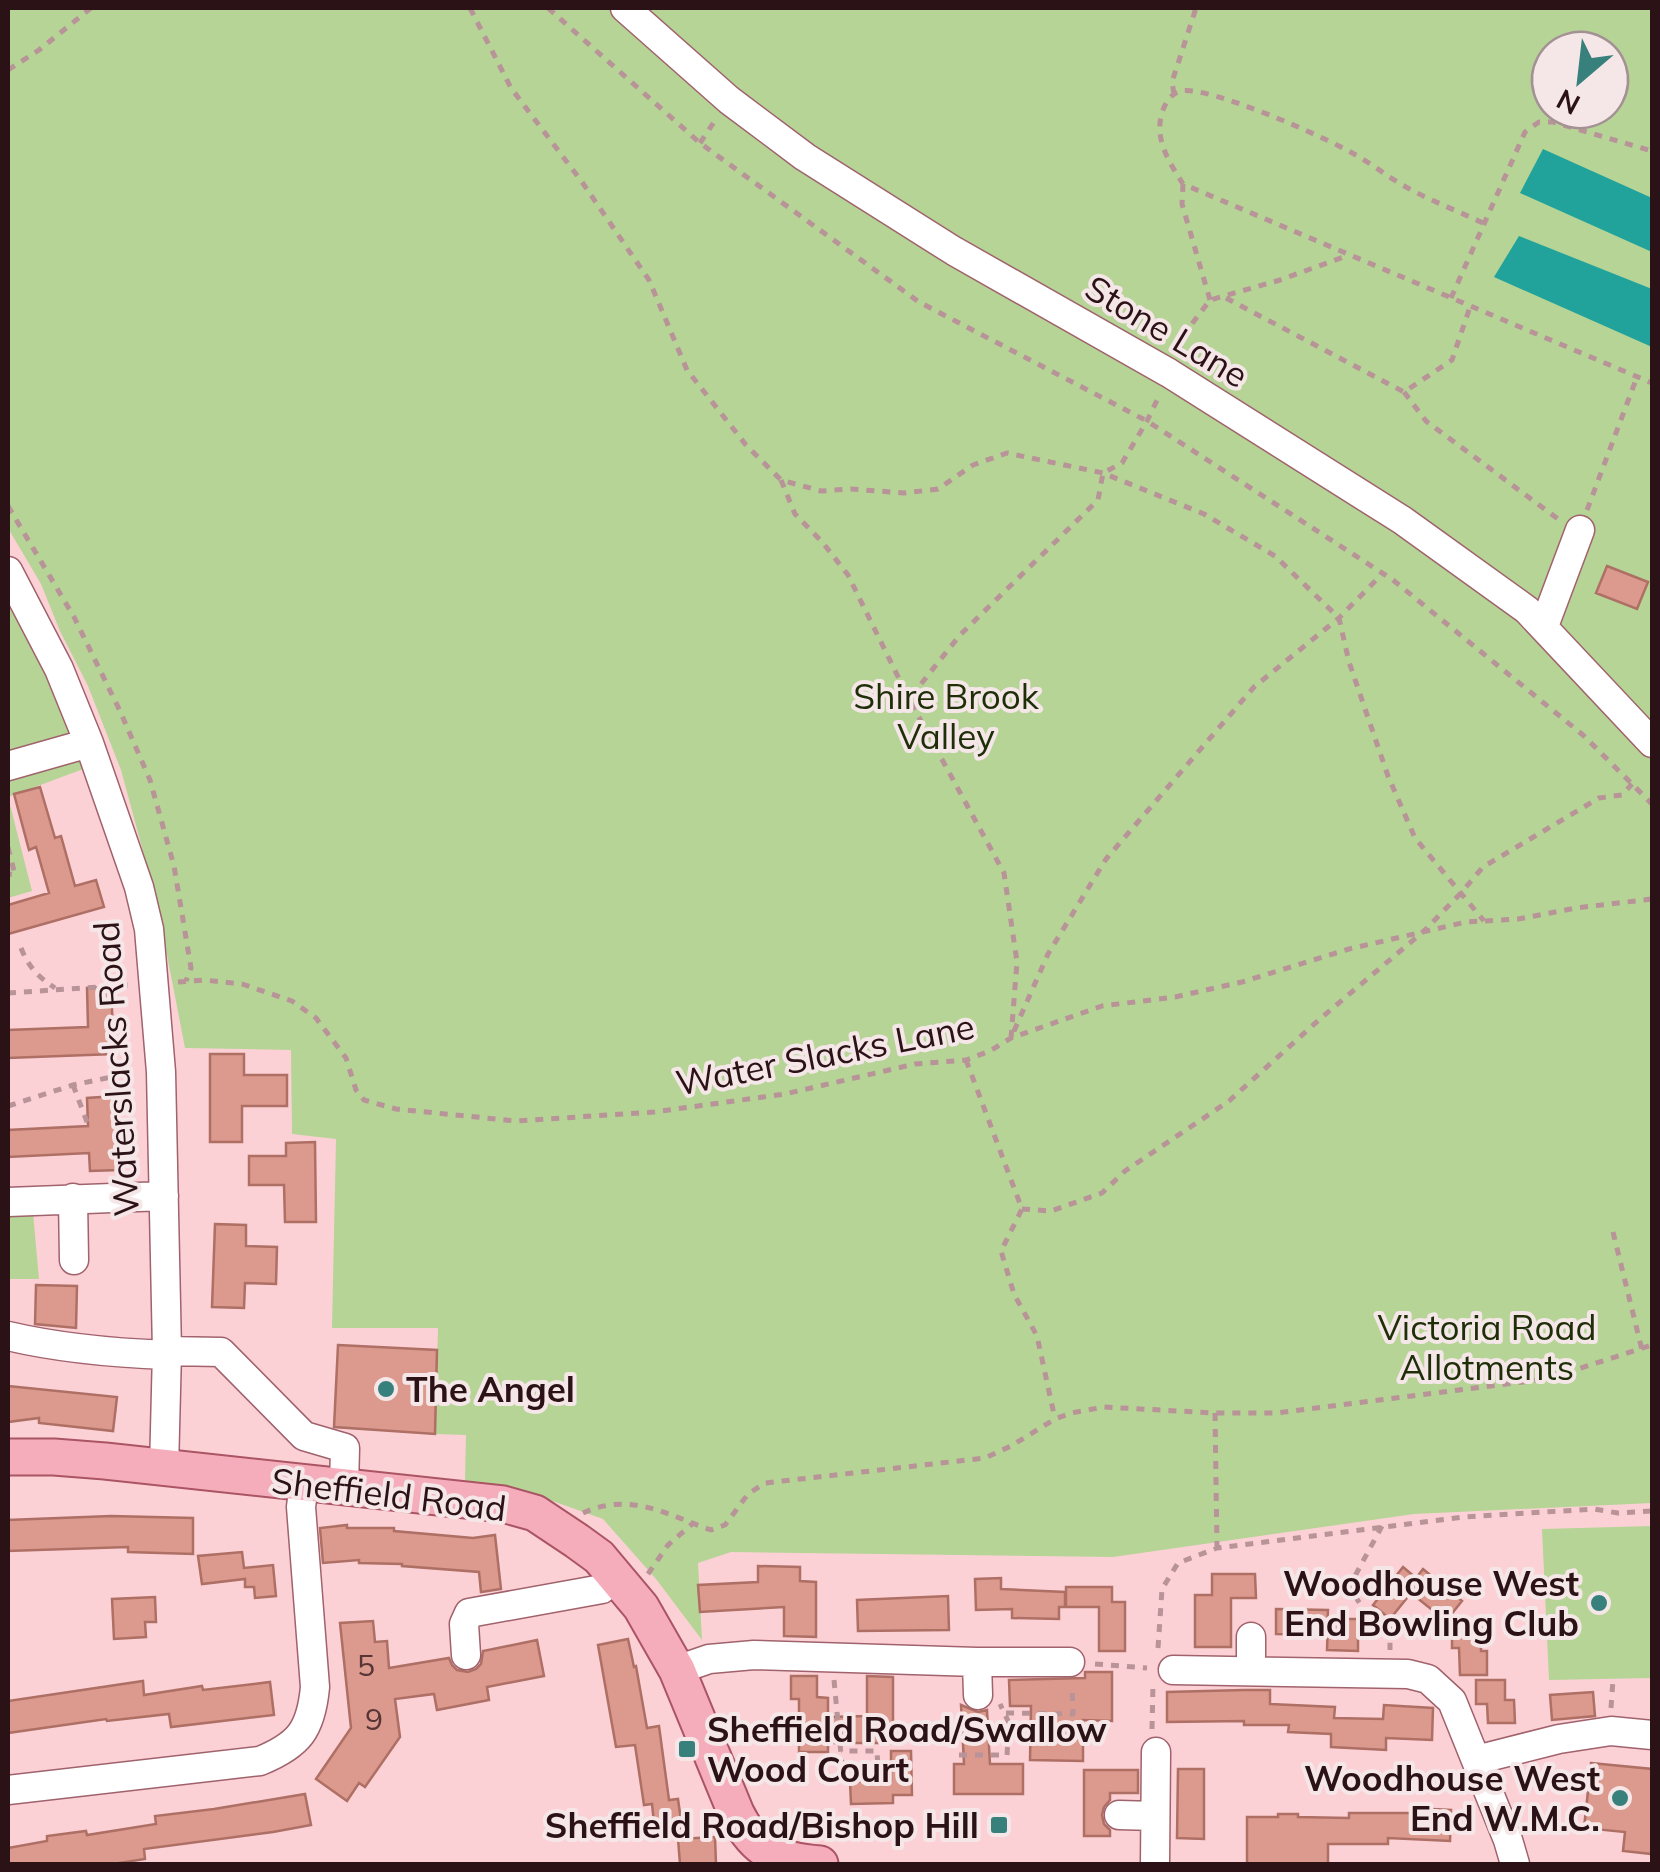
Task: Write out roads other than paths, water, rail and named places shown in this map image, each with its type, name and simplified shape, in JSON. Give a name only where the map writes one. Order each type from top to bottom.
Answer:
[{"type":"main road","name":"Sheffield Road","points":[[8,1457],[54,1457],[504,1504],[535,1513],[631,1577],[641,1606],[676,1670],[744,1830],[764,1859],[820,1864]]},
{"type":"street","name":"Stone Lane","points":[[625,8],[729,100],[805,156],[954,252],[1169,373],[1402,520],[1527,610],[1652,743]]},
{"type":"street","points":[[1544,626],[1580,530]]},
{"type":"street","name":"Waterslacks Road","points":[[8,571],[59,669],[89,743],[140,887],[149,929],[161,1072],[167,1353],[164,1469]]},
{"type":"street","points":[[8,766],[89,743]]},
{"type":"street","points":[[8,1202],[164,1196]]},
{"type":"street","points":[[73,1198],[74,1260]]},
{"type":"street","points":[[8,1336],[108,1352],[221,1352],[304,1436],[346,1448],[344,1488]]},
{"type":"street","points":[[8,1790],[260,1760],[293,1744],[305,1730],[315,1688],[301,1507],[304,1483]]},
{"type":"street","points":[[466,1656],[464,1624],[470,1613],[602,1589],[631,1577]]},
{"type":"street","points":[[1250,1637],[1251,1670]]},
{"type":"street","points":[[676,1670],[709,1658],[754,1654],[1078,1667]]},
{"type":"street","points":[[977,1662],[988,1698]]},
{"type":"street","points":[[1163,1677],[1251,1670],[1408,1674],[1428,1679],[1452,1700],[1515,1864]]},
{"type":"street","points":[[1476,1760],[1559,1739],[1611,1731],[1652,1735]]},
{"type":"street","points":[[1154,1742],[1155,1864]]},
{"type":"street","points":[[1120,1814],[1154,1816]]},
{"type":"water","points":[[1543,149],[1652,198],[1652,252],[1520,193]]},
{"type":"water","points":[[1519,236],[1652,289],[1652,347],[1494,277]]},
{"type":"place","name":"The Angel","points":[[386,1389]]},
{"type":"place","name":"Woodhouse West End Bowling Club","points":[[1599,1603]]},
{"type":"place","name":"Sheffield Road/Swallow Wood Court","points":[[687,1749]]},
{"type":"place","name":"Woodhouse West End W.M.C.","points":[[1620,1798]]},
{"type":"place","name":"Sheffield Road/Bishop Hill","points":[[999,1825]]},
{"type":"park label","name":"Shire Brook Valley","points":[[946,716]]},
{"type":"park label","name":"Victoria Road Allotments","points":[[1487,1347]]}]
